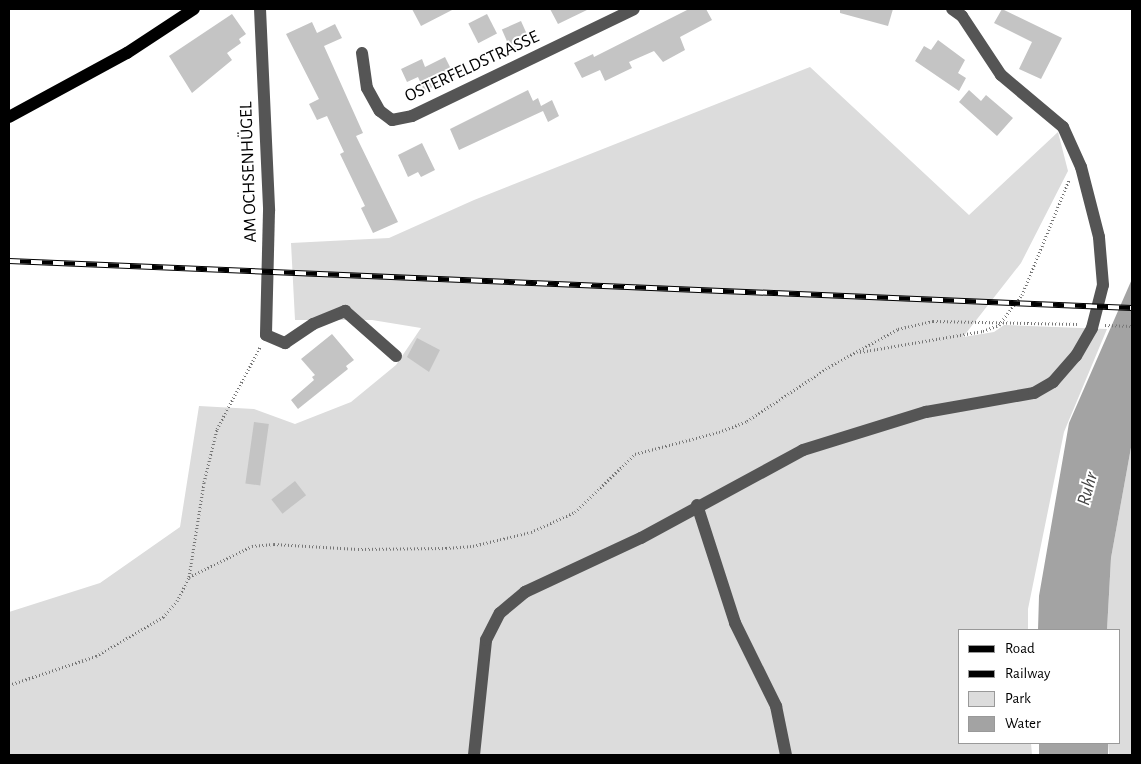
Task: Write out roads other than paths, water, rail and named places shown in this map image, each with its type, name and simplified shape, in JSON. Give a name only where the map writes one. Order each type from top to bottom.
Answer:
[{"type":"main road","points":[[9,117],[127,53],[194,9]]},
{"type":"street","name":"AM OCHSENHÜGEL","points":[[260,9],[269,252],[266,290],[266,335],[285,343],[312,324],[345,311],[396,356]]},
{"type":"street","name":"OSTERFELDSTRASSE","points":[[362,53],[367,88],[380,111],[392,120],[412,116],[634,9]]},
{"type":"street","points":[[474,755],[486,640],[500,613],[525,592],[641,538],[696,505],[803,450],[926,412],[1034,393],[1066,370],[1092,328],[1103,286],[1099,237],[1076,155],[1063,127],[1001,75],[960,11]]},
{"type":"street","points":[[696,505],[735,623],[776,706],[786,755]]},
{"type":"water","name":"Ruhr","points":[[1132,279],[1132,442],[1111,558],[1107,629],[1038,629],[1039,596],[1069,423]]},
{"type":"water","points":[[1039,744],[1108,744],[1108,755],[1039,755]]},
{"type":"railway","points":[[9,261],[1132,308]]}]
